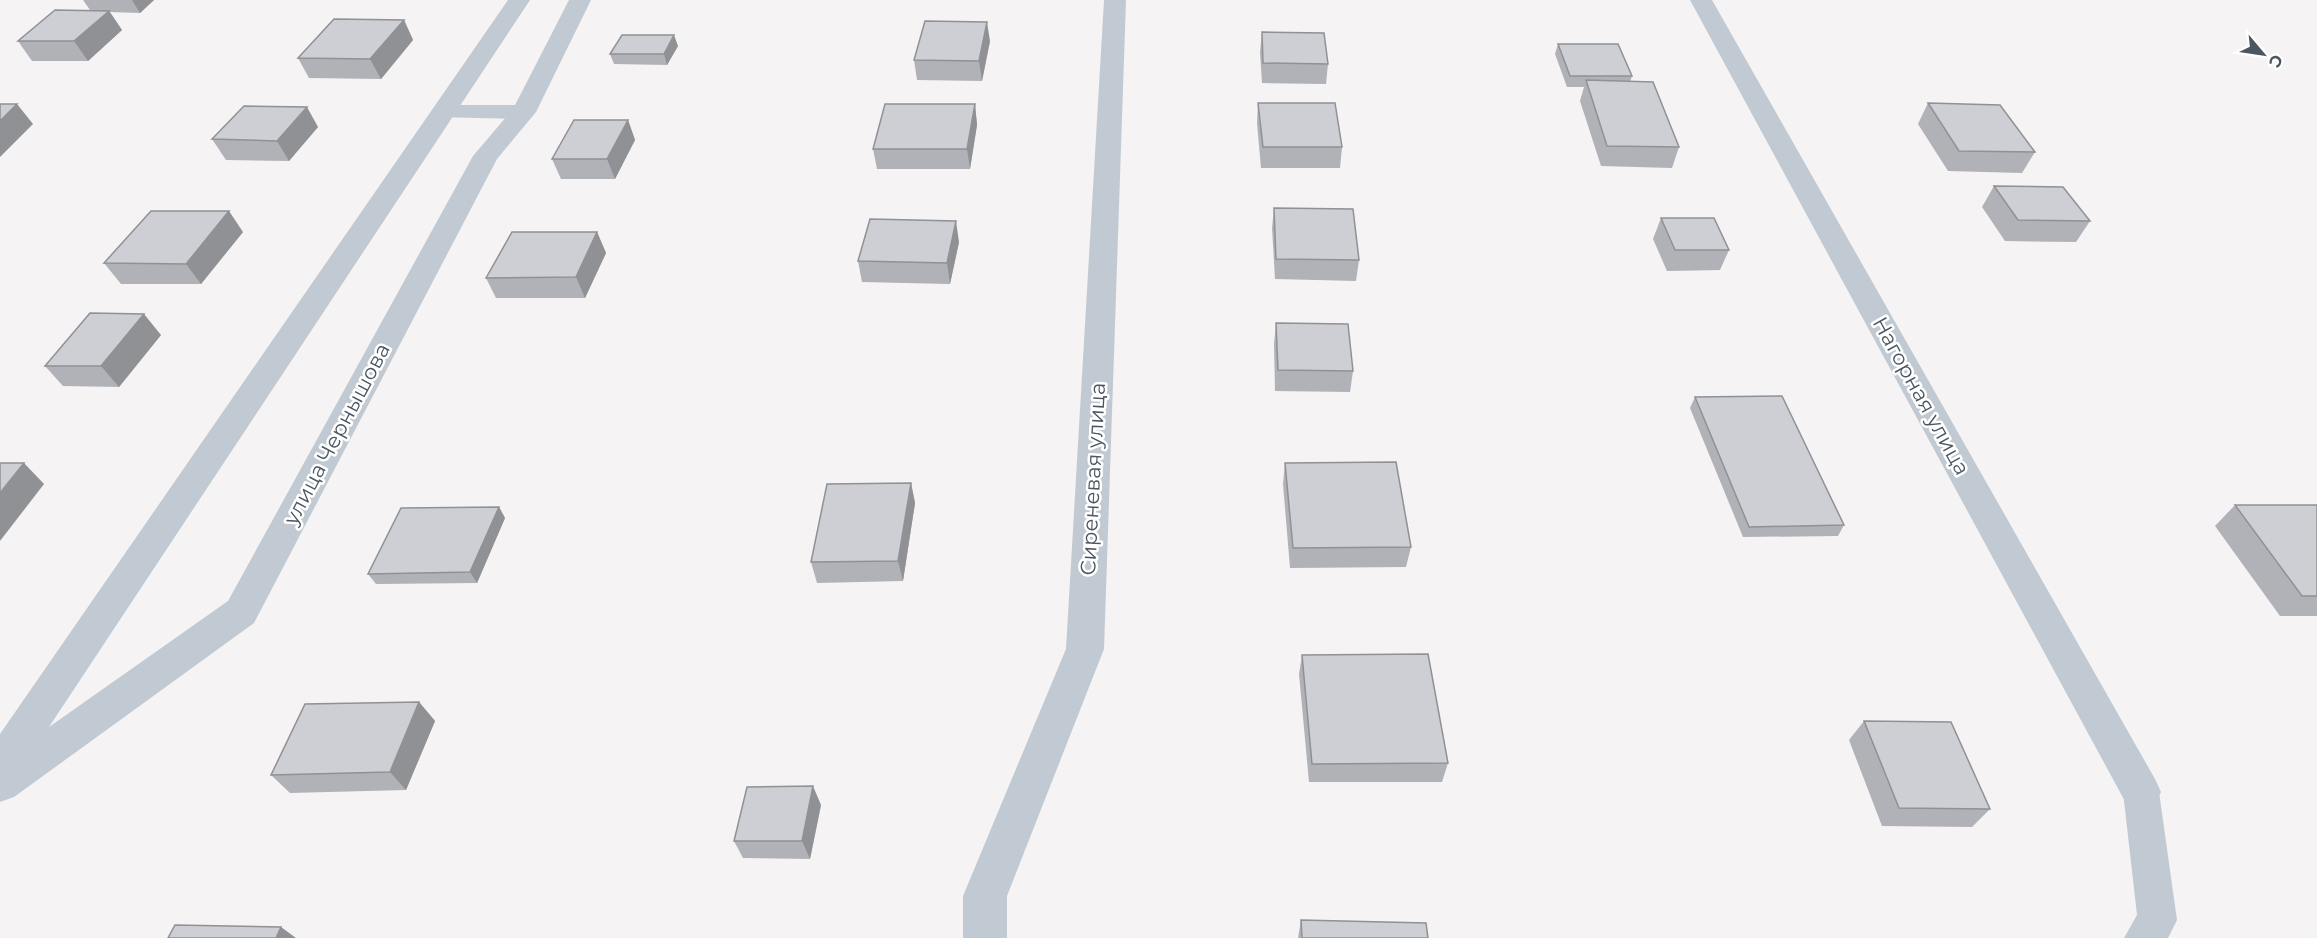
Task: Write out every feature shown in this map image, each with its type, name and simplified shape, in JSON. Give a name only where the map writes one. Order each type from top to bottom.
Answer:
[{"type":"street","points":[[0,767],[519,0]]},
{"type":"street","name":"улица Чернышова","points":[[0,784],[241,612],[486,156],[524,112],[580,0]]},
{"type":"street","name":"Сиреневая улица","points":[[985,938],[986,896],[1085,649],[1115,0]]},
{"type":"street","name":"Нагорная улица","points":[[1701,0],[2141,792]]},
{"type":"lane","points":[[443,112],[524,112]]},
{"type":"lane","points":[[2141,792],[2157,920],[2144,938]]},
{"type":"building","points":[[55,10],[109,11],[74,41],[18,41]]},
{"type":"building","points":[[334,19],[404,20],[370,59],[298,58]]},
{"type":"building","points":[[925,21],[987,22],[979,61],[914,60]]},
{"type":"building","points":[[1262,32],[1324,33],[1328,64],[1263,63]]},
{"type":"building","points":[[622,35],[674,35],[664,54],[610,54]]},
{"type":"building","points":[[1558,44],[1618,44],[1632,76],[1570,76]]},
{"type":"building","points":[[1586,80],[1653,82],[1679,147],[1607,146]]},
{"type":"building","points":[[1258,103],[1335,103],[1342,147],[1263,147]]},
{"type":"building","points":[[1928,103],[2000,105],[2035,152],[1959,151]]},
{"type":"building","points":[[0,104],[17,104],[0,121]]},
{"type":"building","points":[[885,104],[975,104],[967,149],[873,149]]},
{"type":"building","points":[[244,106],[307,107],[277,141],[212,139]]},
{"type":"building","points":[[574,120],[628,120],[607,159],[552,159]]},
{"type":"building","points":[[1994,186],[2063,187],[2090,221],[2018,220]]},
{"type":"building","points":[[1274,208],[1353,209],[1359,260],[1276,259]]},
{"type":"building","points":[[151,211],[229,211],[186,264],[104,263]]},
{"type":"building","points":[[1661,218],[1714,218],[1729,250],[1675,250]]},
{"type":"building","points":[[870,219],[956,221],[947,263],[858,261]]},
{"type":"building","points":[[512,232],[597,232],[576,277],[486,278]]},
{"type":"building","points":[[90,313],[144,314],[101,366],[45,366]]},
{"type":"building","points":[[1276,323],[1348,324],[1353,371],[1278,370]]},
{"type":"building","points":[[1782,396],[1844,525],[1749,527],[1695,397]]},
{"type":"building","points":[[1396,462],[1411,547],[1293,548],[1285,463]]},
{"type":"building","points":[[0,463],[24,463],[0,493]]},
{"type":"building","points":[[911,483],[898,561],[811,562],[827,484]]},
{"type":"building","points":[[2235,505],[2317,505],[2317,596],[2302,596]]},
{"type":"building","points":[[499,507],[470,572],[368,574],[401,508]]},
{"type":"building","points":[[1428,654],[1448,763],[1312,764],[1302,655]]},
{"type":"building","points":[[419,702],[390,772],[271,775],[305,704]]},
{"type":"building","points":[[1864,721],[1951,722],[1990,809],[1899,808]]},
{"type":"building","points":[[813,786],[802,841],[734,841],[747,787]]},
{"type":"building","points":[[1301,920],[1426,923],[1428,938],[1302,938]]},
{"type":"building","points":[[175,925],[281,927],[276,938],[168,938]]}]
